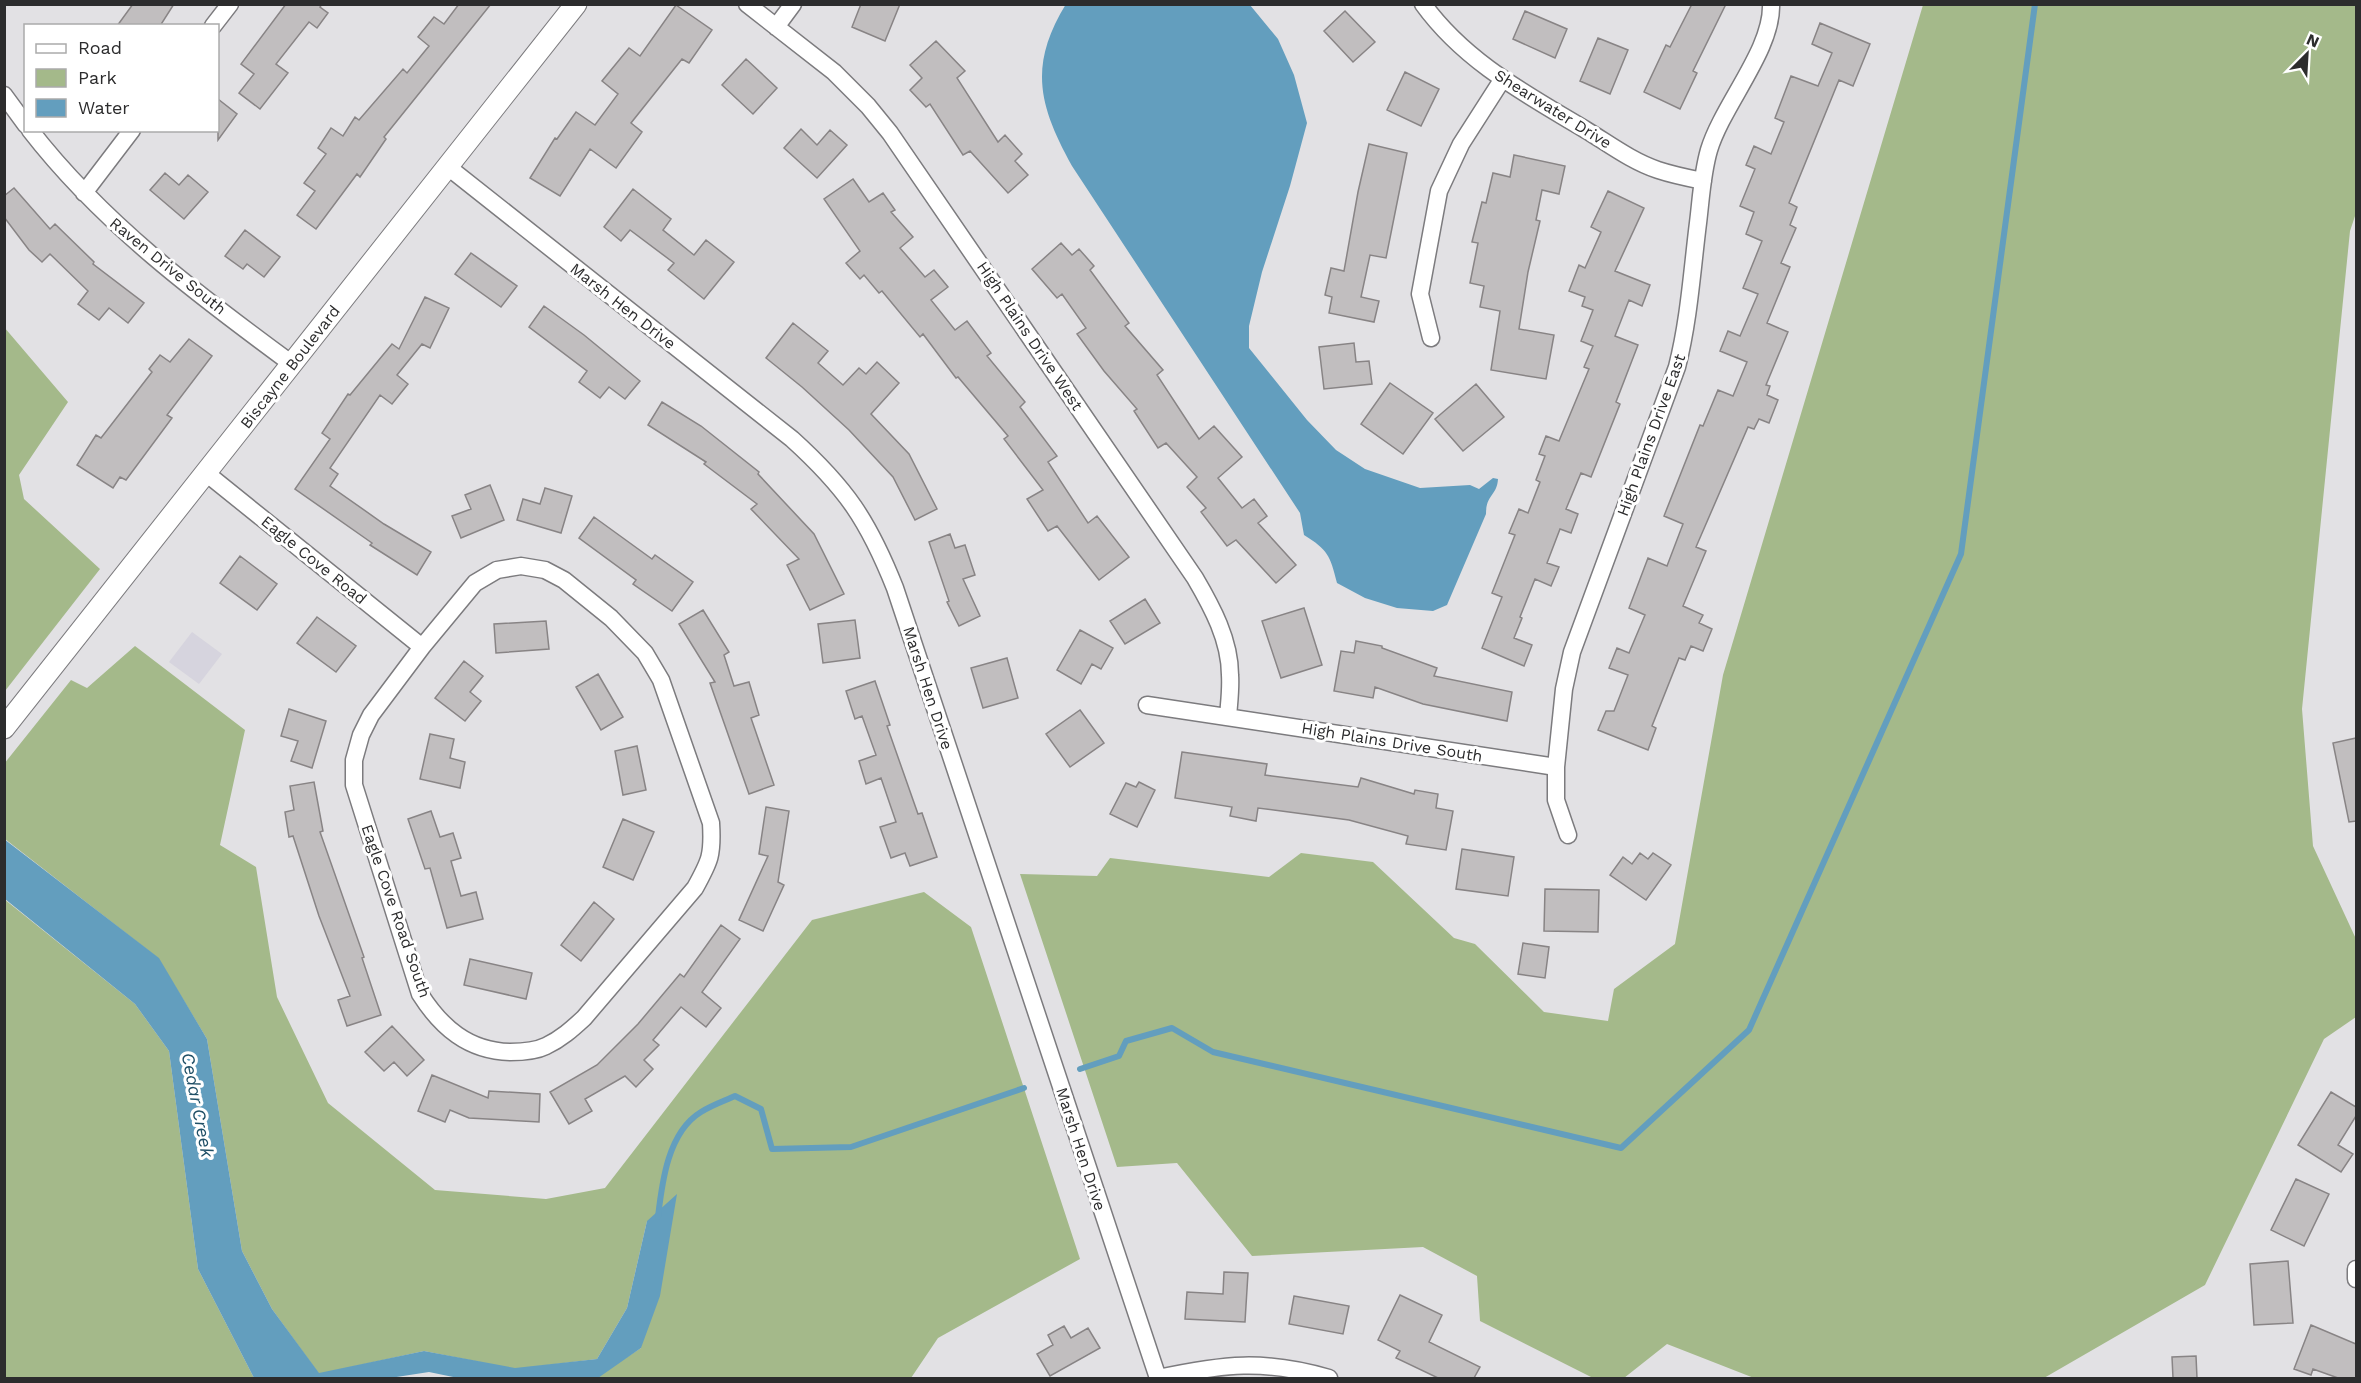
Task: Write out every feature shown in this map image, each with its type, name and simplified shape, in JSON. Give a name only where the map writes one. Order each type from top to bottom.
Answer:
[{"type":"street","points":[[215,24],[230,4]]},
{"type":"street","name":"Biscayne Boulevard","points":[[4,728],[576,4]]},
{"type":"street","name":"High Plains Drive West","points":[[747,4],[834,72],[891,133],[1195,578],[1213,609],[1226,643],[1231,673],[1228,717]]},
{"type":"street","points":[[776,27],[794,4]]},
{"type":"street","name":"Shearwater Drive","points":[[1423,4],[1437,24],[1474,60],[1502,80],[1631,157],[1657,170],[1703,182]]},
{"type":"street","name":"High Plains Drive East","points":[[1568,835],[1556,800],[1556,767],[1564,689],[1572,652],[1677,368],[1685,334],[1708,152],[1717,128],[1764,43],[1769,27],[1771,4]]},
{"type":"street","points":[[1431,338],[1420,294],[1439,191],[1461,144],[1502,80]]},
{"type":"street","points":[[4,95],[24,122]]},
{"type":"street","name":"Raven Drive South","points":[[32,132],[84,193],[136,243],[292,364]]},
{"type":"street","points":[[84,193],[130,132]]},
{"type":"street","name":"Marsh Hen Drive","points":[[448,167],[792,439],[824,468],[865,521],[882,554],[895,588],[1158,1378]]},
{"type":"street","name":"Eagle Cove Road","points":[[206,473],[422,647]]},
{"type":"street","name":"Eagle Cove Road South","points":[[521,566],[544,570],[564,580],[611,618],[645,653],[661,680],[711,823],[713,848],[708,866],[695,888],[584,1018],[565,1035],[544,1047],[520,1052],[497,1051],[474,1045],[453,1033],[433,1015],[420,994],[354,785],[354,760],[362,735],[372,715],[422,647],[475,583],[497,570],[521,566]]},
{"type":"street","name":"High Plains Drive South","points":[[1148,705],[1556,767]]},
{"type":"street","points":[[1158,1378],[1212,1367],[1245,1364],[1286,1368],[1329,1378]]},
{"type":"shaded area","points":[[192,632],[222,654],[199,684],[169,662]]},
{"type":"green space","points":[[1923,5],[2356,5],[2356,213],[2350,231],[2302,709],[2313,846],[2356,939],[2356,1017],[2324,1039],[2205,1285],[2044,1378],[1754,1378],[1667,1344],[1624,1378],[1593,1378],[1480,1321],[1477,1276],[1423,1247],[1252,1256],[1177,1163],[1117,1167],[1020,874],[1097,876],[1110,858],[1269,877],[1301,853],[1373,862],[1454,938],[1475,944],[1544,1012],[1608,1021],[1614,989],[1675,944],[1723,675]]},
{"type":"green space","points":[[4,327],[68,402],[19,475],[24,499],[100,569],[5,691]]},
{"type":"green space","points":[[135,646],[245,730],[220,845],[256,867],[277,997],[328,1103],[435,1190],[546,1199],[605,1188],[812,920],[924,892],[971,927],[1080,1259],[938,1338],[911,1378],[595,1378],[641,1348],[647,1221],[627,1308],[597,1359],[515,1369],[424,1351],[319,1374],[272,1309],[242,1251],[207,1039],[158,958],[5,839],[4,764],[71,680],[87,688]]},
{"type":"green space","points":[[4,899],[135,1004],[169,1051],[198,1269],[254,1378],[5,1378]]},
{"type":"water","points":[[1066,4],[1250,5],[1278,39],[1294,75],[1307,123],[1290,186],[1262,272],[1249,326],[1249,348],[1307,420],[1336,450],[1365,469],[1420,488],[1470,485],[1479,489],[1493,478],[1498,479],[1496,489],[1486,507],[1486,514],[1447,605],[1433,611],[1397,608],[1365,598],[1337,583],[1327,554],[1304,535],[1300,513],[1072,166],[1052,124],[1042,86],[1042,67],[1054,26]]},
{"type":"water","name":"Cedar Creek","points":[[4,839],[159,958],[207,1039],[242,1251],[272,1309],[319,1373],[424,1351],[515,1368],[597,1359],[627,1308],[647,1221],[677,1194],[660,1296],[641,1348],[598,1378],[458,1378],[429,1372],[390,1378],[254,1378],[198,1269],[169,1051],[135,1004],[5,899]]},
{"type":"building","points":[[133,4],[174,4],[161,24],[118,24]]},
{"type":"building","points":[[286,4],[322,4],[320,7],[328,13],[317,28],[309,22],[276,64],[288,73],[260,109],[239,93],[254,74],[241,64]]},
{"type":"building","points":[[459,4],[491,4],[384,137],[386,139],[360,177],[357,174],[316,229],[297,215],[315,191],[304,183],[326,154],[318,148],[331,128],[343,136],[355,117],[359,120],[403,69],[407,73],[429,46],[418,37],[434,17],[444,24]]},
{"type":"building","points":[[861,4],[900,4],[885,41],[852,27]]},
{"type":"building","points":[[1692,4],[1726,4],[1693,71],[1697,73],[1680,109],[1644,92],[1666,45],[1670,47]]},
{"type":"building","points":[[676,5],[712,30],[689,63],[682,59],[631,123],[642,132],[616,168],[590,149],[560,196],[530,178],[555,138],[557,139],[576,112],[595,125],[618,94],[602,81],[629,48],[640,56]]},
{"type":"building","points":[[1345,11],[1375,42],[1353,62],[1324,31]]},
{"type":"building","points":[[1525,11],[1567,29],[1555,58],[1513,39]]},
{"type":"building","points":[[1820,23],[1870,44],[1853,86],[1839,80],[1789,203],[1797,207],[1790,225],[1796,228],[1781,263],[1790,267],[1767,323],[1788,332],[1766,385],[1770,386],[1767,395],[1778,400],[1769,423],[1759,419],[1754,429],[1748,427],[1696,547],[1706,551],[1683,606],[1703,615],[1699,623],[1712,629],[1703,651],[1691,646],[1685,660],[1679,658],[1652,726],[1656,728],[1648,750],[1598,730],[1606,711],[1614,711],[1628,675],[1609,668],[1617,648],[1629,653],[1645,615],[1629,608],[1648,558],[1667,566],[1683,524],[1664,516],[1700,425],[1703,426],[1718,390],[1733,396],[1747,362],[1720,351],[1728,331],[1740,336],[1758,294],[1743,288],[1762,241],[1746,234],[1754,212],[1740,206],[1755,169],[1746,165],[1754,146],[1771,154],[1784,122],[1775,118],[1791,76],[1818,86],[1832,53],[1812,44]]},
{"type":"building","points":[[1598,38],[1628,50],[1610,94],[1580,81]]},
{"type":"building","points":[[936,41],[965,71],[957,78],[998,142],[1005,135],[1022,154],[1015,161],[1028,175],[1008,193],[970,151],[963,155],[930,104],[926,107],[910,90],[922,78],[910,65]]},
{"type":"building","points":[[746,59],[777,88],[753,114],[722,85]]},
{"type":"building","points":[[1405,72],[1439,89],[1421,126],[1387,110]]},
{"type":"building","points":[[219,100],[237,114],[218,140],[219,132]]},
{"type":"building","points":[[801,129],[817,145],[830,130],[847,145],[817,178],[784,148]]},
{"type":"building","points":[[1369,144],[1407,153],[1386,258],[1370,255],[1361,297],[1379,301],[1374,322],[1329,313],[1332,297],[1325,295],[1331,268],[1344,271]]},
{"type":"building","points":[[1514,155],[1565,166],[1559,194],[1542,190],[1536,220],[1540,221],[1528,272],[1519,329],[1554,335],[1546,379],[1491,370],[1500,311],[1480,307],[1484,286],[1470,283],[1478,243],[1472,242],[1482,202],[1486,203],[1493,173],[1510,177]]},
{"type":"building","points":[[165,173],[179,185],[188,175],[208,192],[184,219],[150,190]]},
{"type":"building","points":[[853,179],[869,202],[883,193],[895,210],[891,212],[913,237],[900,248],[925,277],[934,270],[948,287],[931,300],[955,330],[967,321],[991,353],[987,356],[1025,402],[1020,407],[1057,456],[1048,462],[1088,523],[1097,516],[1129,557],[1099,580],[1057,526],[1048,531],[1027,499],[1043,490],[1004,439],[1008,436],[958,377],[956,378],[923,334],[920,337],[882,291],[879,293],[864,275],[860,279],[846,263],[860,251],[824,199]]},
{"type":"building","points":[[14,188],[50,229],[55,224],[94,262],[93,264],[144,303],[128,323],[109,308],[99,320],[78,304],[88,291],[50,254],[42,262],[29,250],[4,217],[4,196]]},
{"type":"building","points":[[633,189],[671,219],[663,230],[694,255],[706,240],[734,262],[704,299],[668,270],[674,263],[630,230],[621,241],[604,227]]},
{"type":"building","points":[[1608,191],[1644,208],[1615,271],[1650,285],[1642,306],[1629,300],[1615,336],[1638,345],[1616,402],[1620,404],[1591,477],[1581,473],[1566,509],[1578,514],[1571,533],[1560,529],[1547,563],[1559,567],[1551,586],[1535,579],[1520,617],[1522,618],[1514,638],[1532,645],[1524,666],[1482,648],[1502,597],[1492,593],[1515,535],[1509,533],[1519,509],[1528,513],[1540,482],[1536,480],[1545,456],[1539,454],[1546,436],[1559,441],[1589,369],[1584,367],[1593,346],[1581,341],[1593,310],[1582,306],[1585,297],[1569,291],[1579,265],[1585,268],[1601,232],[1591,227]]},
{"type":"building","points":[[245,230],[280,257],[264,277],[247,264],[243,269],[225,256]]},
{"type":"building","points":[[1061,243],[1072,255],[1079,249],[1094,266],[1090,270],[1129,323],[1125,326],[1163,370],[1157,375],[1199,439],[1214,426],[1242,457],[1218,478],[1242,508],[1254,499],[1267,516],[1258,523],[1296,565],[1276,583],[1236,540],[1227,546],[1201,512],[1206,508],[1187,487],[1197,477],[1166,443],[1158,448],[1134,411],[1137,409],[1104,371],[1077,334],[1086,328],[1062,294],[1057,298],[1032,269]]},
{"type":"building","points":[[471,253],[517,286],[501,307],[455,274]]},
{"type":"building","points":[[425,297],[449,308],[430,348],[422,344],[397,375],[408,384],[392,404],[380,395],[330,468],[338,474],[330,486],[384,524],[431,552],[417,575],[370,545],[372,543],[295,489],[330,439],[322,433],[348,394],[350,395],[392,344],[399,349]]},
{"type":"building","points":[[544,306],[640,381],[625,399],[609,387],[600,398],[579,382],[587,371],[529,327]]},
{"type":"building","points":[[793,323],[828,351],[818,363],[843,385],[859,368],[866,374],[877,362],[899,383],[871,414],[909,454],[937,509],[915,520],[893,477],[849,430],[766,358]]},
{"type":"building","points":[[189,339],[212,356],[167,415],[172,418],[126,480],[120,477],[113,488],[77,465],[96,435],[101,438],[152,372],[149,369],[160,355],[170,362]]},
{"type":"building","points":[[1354,343],[1356,362],[1369,361],[1372,384],[1324,389],[1319,347]]},
{"type":"building","points":[[1390,383],[1433,413],[1403,454],[1361,424]]},
{"type":"building","points":[[1476,384],[1504,417],[1463,451],[1435,419]]},
{"type":"building","points":[[662,402],[701,426],[759,472],[758,474],[814,534],[844,594],[810,610],[787,565],[799,559],[751,509],[757,504],[704,464],[706,462],[648,425]]},
{"type":"building","points":[[490,485],[504,520],[461,538],[452,516],[471,509],[465,495]]},
{"type":"building","points":[[545,488],[572,496],[561,533],[517,520],[523,499],[540,504]]},
{"type":"building","points":[[594,517],[652,559],[655,555],[693,582],[672,611],[633,584],[636,580],[579,538]]},
{"type":"building","points":[[950,534],[955,548],[965,545],[975,575],[963,579],[980,616],[959,626],[947,602],[949,601],[929,542]]},
{"type":"building","points":[[240,556],[277,584],[257,610],[220,583]]},
{"type":"building","points":[[1145,599],[1160,623],[1125,644],[1110,621]]},
{"type":"building","points":[[1304,608],[1322,665],[1281,678],[1262,621]]},
{"type":"building","points":[[703,610],[729,652],[724,655],[734,686],[749,682],[759,715],[751,718],[774,785],[749,794],[710,683],[715,682],[679,624]]},
{"type":"building","points":[[317,617],[356,646],[336,672],[297,643]]},
{"type":"building","points":[[855,620],[860,658],[823,663],[818,624]]},
{"type":"building","points":[[546,621],[549,649],[496,653],[494,624]]},
{"type":"building","points":[[1080,630],[1113,648],[1101,669],[1092,664],[1081,684],[1057,670]]},
{"type":"building","points":[[1356,641],[1382,646],[1382,648],[1437,668],[1434,676],[1512,692],[1507,721],[1423,704],[1375,687],[1373,698],[1334,691],[1341,651],[1354,653]]},
{"type":"building","points":[[1007,658],[1018,698],[983,708],[971,668]]},
{"type":"building","points":[[464,661],[483,676],[470,692],[481,701],[465,721],[435,698]]},
{"type":"building","points":[[598,674],[623,717],[601,730],[576,687]]},
{"type":"building","points":[[875,681],[890,725],[887,726],[918,814],[922,813],[937,857],[910,866],[905,853],[891,858],[880,827],[896,822],[881,778],[866,784],[859,761],[876,755],[862,716],[855,719],[846,691]]},
{"type":"building","points":[[289,709],[326,721],[312,768],[291,761],[298,741],[281,736]]},
{"type":"building","points":[[1080,710],[1104,743],[1070,767],[1046,734]]},
{"type":"building","points":[[430,734],[454,739],[450,758],[465,762],[460,788],[420,779]]},
{"type":"building","points":[[2356,738],[2356,821],[2349,822],[2333,743]]},
{"type":"building","points":[[637,746],[646,790],[623,795],[615,751]]},
{"type":"building","points":[[1182,752],[1267,764],[1265,775],[1358,787],[1361,778],[1414,794],[1415,790],[1438,794],[1436,808],[1453,811],[1446,850],[1406,844],[1408,836],[1349,820],[1258,808],[1256,821],[1230,816],[1232,807],[1175,798]]},
{"type":"building","points":[[314,782],[323,831],[320,832],[364,957],[362,958],[381,1015],[347,1026],[338,1000],[350,996],[319,916],[293,836],[289,837],[285,812],[294,810],[290,786]]},
{"type":"building","points":[[1139,782],[1155,790],[1137,827],[1110,814],[1126,783],[1136,787]]},
{"type":"building","points":[[766,807],[789,811],[778,882],[784,885],[763,931],[739,920],[768,856],[759,854]]},
{"type":"building","points":[[431,811],[440,837],[453,833],[461,858],[451,861],[461,896],[476,892],[483,919],[447,928],[430,868],[425,869],[408,819]]},
{"type":"building","points":[[623,819],[654,832],[633,880],[603,867]]},
{"type":"building","points":[[1462,849],[1514,857],[1508,896],[1456,889]]},
{"type":"building","points":[[1640,853],[1648,859],[1653,853],[1671,865],[1646,900],[1610,875],[1623,857],[1632,864]]},
{"type":"building","points":[[1545,889],[1599,890],[1598,932],[1544,931]]},
{"type":"building","points":[[594,902],[614,919],[581,961],[561,945]]},
{"type":"building","points":[[721,925],[740,939],[702,992],[721,1008],[706,1027],[681,1007],[653,1040],[659,1045],[644,1060],[653,1069],[636,1087],[625,1076],[585,1099],[592,1111],[569,1124],[550,1092],[597,1065],[638,1024],[680,974],[684,977]]},
{"type":"building","points":[[1523,943],[1549,947],[1545,978],[1518,974]]},
{"type":"building","points":[[470,959],[532,973],[526,999],[464,985]]},
{"type":"building","points":[[392,1026],[424,1060],[407,1076],[394,1062],[384,1071],[365,1052]]},
{"type":"building","points":[[432,1075],[488,1098],[489,1091],[540,1094],[539,1122],[469,1118],[450,1110],[445,1122],[418,1111]]},
{"type":"building","points":[[2331,1092],[2356,1107],[2356,1116],[2338,1145],[2353,1154],[2341,1172],[2298,1145]]},
{"type":"building","points":[[2296,1179],[2329,1194],[2304,1246],[2271,1230]]},
{"type":"building","points":[[2288,1261],[2293,1323],[2254,1325],[2250,1264]]},
{"type":"building","points":[[1224,1272],[1248,1273],[1245,1322],[1185,1319],[1187,1292],[1223,1294]]},
{"type":"building","points":[[1400,1295],[1442,1315],[1429,1342],[1480,1367],[1474,1378],[1438,1378],[1396,1358],[1400,1351],[1378,1340]]},
{"type":"building","points":[[1294,1296],[1349,1306],[1343,1334],[1289,1324]]},
{"type":"building","points":[[2311,1325],[2356,1344],[2356,1378],[2338,1378],[2313,1369],[2311,1375],[2294,1369]]},
{"type":"building","points":[[1064,1326],[1071,1338],[1088,1328],[1100,1348],[1050,1376],[1037,1354],[1053,1345],[1048,1335]]},
{"type":"building","points":[[2196,1356],[2197,1378],[2173,1378],[2172,1357]]},
{"type":"waterway","points":[[1080,1069],[1119,1056],[1126,1041],[1172,1028],[1213,1052],[1621,1148],[1749,1030],[1961,554],[2035,4]]},
{"type":"waterway","points":[[658,1217],[669,1159],[681,1132],[701,1112],[735,1096],[761,1109],[772,1149],[851,1147],[1024,1088]]}]
